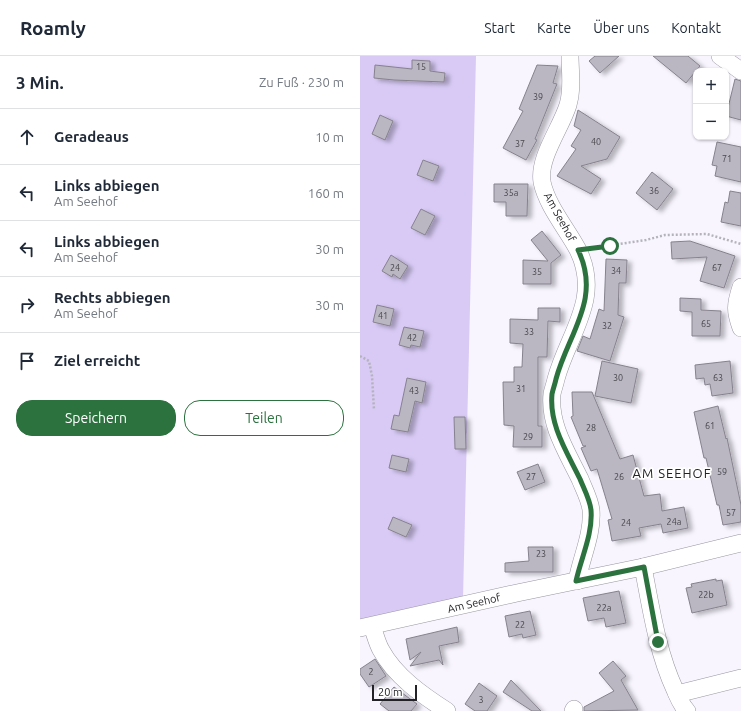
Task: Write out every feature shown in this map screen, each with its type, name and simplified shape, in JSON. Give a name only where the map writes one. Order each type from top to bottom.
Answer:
[{"type":"street","name":"Am Seehof","points":[[570,56],[571,93],[559,128],[544,163],[542,183],[548,199],[582,258],[587,278],[587,294],[583,312],[560,362],[552,393],[552,415],[557,433],[584,489],[591,510],[591,527],[576,581]]},
{"type":"street","points":[[720,56],[741,71]]},
{"type":"street","points":[[741,287],[736,302],[736,311],[741,328]]},
{"type":"street","name":"Am Seehof","points":[[447,711],[420,693],[395,670],[366,627],[516,593],[644,567],[741,543]]},
{"type":"street","points":[[644,567],[658,642],[669,678],[683,707],[687,711]]},
{"type":"street","points":[[677,694],[741,678]]},
{"type":"path","points":[[578,250],[610,246],[665,235],[707,234],[741,244]]},
{"type":"path","points":[[360,356],[369,362],[372,376],[374,410]]},
{"type":"shaded area","points":[[360,56],[476,56],[463,599],[360,624]]},
{"type":"building","points":[[595,56],[619,56],[600,73],[589,61]]},
{"type":"building","points":[[653,56],[688,56],[700,66],[698,68],[693,68],[693,74],[686,83]]},
{"type":"building","points":[[412,60],[430,61],[430,71],[445,73],[444,82],[374,78],[375,65],[412,69]]},
{"type":"building","points":[[537,65],[558,66],[553,83],[557,84],[535,139],[537,140],[526,160],[503,148],[523,111],[519,109]]},
{"type":"building","points":[[735,79],[741,81],[741,120],[729,117],[729,104]]},
{"type":"building","points":[[578,110],[620,137],[607,159],[581,166],[601,179],[591,194],[557,176],[576,149],[571,146],[581,130],[574,126]]},
{"type":"building","points":[[380,115],[393,121],[385,140],[372,134]]},
{"type":"building","points":[[717,142],[741,147],[741,182],[715,176],[717,166],[712,165]]},
{"type":"building","points":[[423,160],[439,166],[433,181],[417,175]]},
{"type":"building","points":[[652,172],[673,189],[657,210],[636,193]]},
{"type":"building","points":[[494,184],[528,184],[527,216],[506,216],[506,202],[494,202]]},
{"type":"building","points":[[730,191],[741,193],[741,226],[721,222],[725,202],[728,203]]},
{"type":"building","points":[[421,209],[435,216],[425,235],[411,228]]},
{"type":"building","points":[[542,231],[561,255],[551,263],[551,284],[523,284],[523,260],[548,261],[531,240]]},
{"type":"building","points":[[690,241],[735,256],[724,288],[700,281],[707,257],[672,259],[671,242]]},
{"type":"building","points":[[391,255],[408,266],[400,279],[393,274],[392,277],[382,271]]},
{"type":"building","points":[[606,259],[627,260],[626,283],[619,283],[618,315],[624,317],[610,361],[577,351],[583,336],[590,339],[599,309],[604,311]]},
{"type":"building","points":[[680,298],[701,299],[701,310],[721,311],[720,336],[692,336],[692,312],[680,311]]},
{"type":"building","points":[[377,305],[394,309],[390,326],[373,322]]},
{"type":"building","points":[[538,308],[560,308],[560,322],[548,321],[547,357],[538,357],[538,426],[542,426],[542,447],[513,447],[514,426],[504,425],[503,382],[514,382],[514,367],[522,367],[523,344],[510,343],[510,319],[538,320]]},
{"type":"building","points":[[404,327],[424,331],[420,347],[411,345],[410,348],[399,345]]},
{"type":"building","points":[[602,361],[638,369],[631,403],[595,396]]},
{"type":"building","points":[[730,361],[733,393],[712,396],[710,384],[705,385],[704,378],[696,379],[695,365]]},
{"type":"building","points":[[407,378],[426,382],[422,403],[415,401],[408,432],[391,429],[394,415],[399,416]]},
{"type":"building","points":[[572,392],[592,392],[620,459],[633,455],[644,496],[660,494],[662,511],[684,507],[688,528],[663,533],[661,524],[639,528],[641,536],[612,541],[608,520],[612,519],[597,469],[591,471],[581,448],[586,446],[583,446],[571,417],[573,416]]},
{"type":"building","points":[[718,406],[726,439],[727,438],[741,505],[741,522],[723,525],[706,458],[704,458],[694,412]]},
{"type":"building","points":[[454,417],[465,417],[466,449],[455,449]]},
{"type":"building","points":[[392,455],[409,459],[406,472],[389,468]]},
{"type":"building","points":[[538,464],[545,482],[525,490],[517,472]]},
{"type":"building","points":[[393,517],[412,525],[406,537],[388,529]]},
{"type":"building","points":[[528,547],[553,547],[553,572],[505,572],[505,563],[529,561]]},
{"type":"building","points":[[716,579],[716,581],[722,580],[727,605],[692,613],[686,588],[692,587],[691,584]]},
{"type":"building","points":[[619,591],[626,623],[606,627],[604,618],[588,621],[583,598]]},
{"type":"building","points":[[530,611],[536,635],[523,638],[522,634],[509,637],[505,616]]},
{"type":"building","points":[[457,627],[459,642],[439,646],[443,665],[439,660],[410,666],[421,652],[410,660],[406,639]]},
{"type":"building","points":[[375,659],[386,676],[369,687],[360,674],[360,669]]},
{"type":"building","points":[[613,661],[626,676],[621,680],[638,710],[584,711],[584,707],[614,691],[599,673]]},
{"type":"building","points":[[511,680],[541,711],[532,711],[503,692]]},
{"type":"building","points":[[479,683],[497,696],[487,711],[475,711],[465,704]]},
{"type":"building","points":[[394,687],[417,704],[411,711],[389,711],[380,704]]},
{"type":"district","name":"AM SEEHOF","points":[[672,473]]},
{"type":"route","points":[[610,246],[578,250],[582,258],[587,278],[587,294],[583,312],[560,362],[552,393],[552,415],[557,433],[584,489],[591,510],[591,527],[576,581],[644,567],[658,642]]}]
